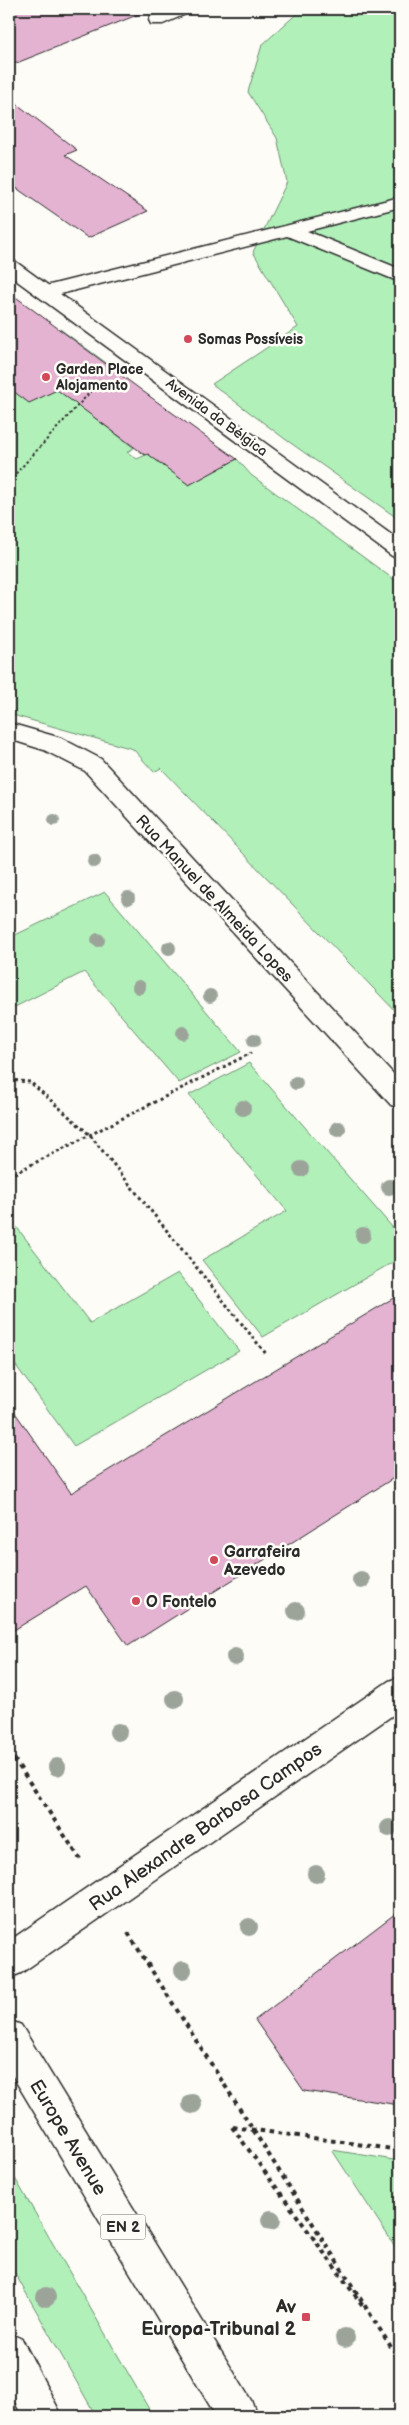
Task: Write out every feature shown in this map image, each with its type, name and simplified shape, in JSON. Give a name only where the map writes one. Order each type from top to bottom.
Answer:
[{"type":"main road","points":[[157,20],[182,9]]},
{"type":"main road","points":[[45,292],[400,202]]},
{"type":"main road","points":[[288,230],[400,276]]},
{"type":"main road","name":"Avenida da Bélgica","points":[[9,266],[400,552]]},
{"type":"main road","name":"Rua Manuel de Almeida Lopes","points":[[9,730],[44,739],[76,754],[93,765],[400,1098]]},
{"type":"main road","name":"Rua Alexandre Barbosa Campos","points":[[9,1961],[400,1692]]},
{"type":"main road","name":"Europe Avenue","points":[[9,2037],[238,2416]]},
{"type":"main road","points":[[9,2352],[43,2416]]},
{"type":"path","points":[[9,481],[113,368],[131,355]]},
{"type":"path","points":[[9,1176],[251,1054]]},
{"type":"path","points":[[9,1080],[30,1082],[90,1134],[267,1355]]},
{"type":"path","points":[[9,1751],[400,2361]]},
{"type":"path","points":[[400,2150],[232,2127],[400,2357]]},
{"type":"green space","points":[[302,9],[400,9],[400,520],[285,439],[212,384],[298,327],[253,252],[287,182],[277,138],[248,92],[262,45]]},
{"type":"green space","points":[[60,329],[113,368],[117,373],[82,408],[134,448],[127,452],[137,459],[148,454],[189,485],[237,459],[251,475],[400,584],[400,1016],[161,768],[154,772],[133,749],[9,714],[9,352]]},
{"type":"green space","points":[[105,892],[241,1052],[179,1083],[84,972],[9,1010],[9,938]]},
{"type":"green space","points":[[249,1063],[400,1236],[400,1258],[263,1337],[202,1260],[287,1211],[189,1095]]},
{"type":"green space","points":[[9,1217],[90,1323],[178,1273],[239,1351],[74,1446],[9,1356]]},
{"type":"green space","points":[[332,2150],[400,2161],[400,2254]]},
{"type":"green space","points":[[9,2168],[153,2416],[96,2416],[9,2263]]},
{"type":"building","points":[[9,9],[146,9],[147,11],[9,66]]},
{"type":"building","points":[[9,98],[77,150],[65,155],[148,211],[88,238],[9,183]]},
{"type":"building","points":[[9,292],[237,459],[189,485],[57,390],[29,403],[9,388]]},
{"type":"building","points":[[400,1294],[400,1474],[128,1646],[86,1586],[9,1633],[9,1404],[71,1493]]},
{"type":"building","points":[[400,1910],[400,2105],[304,2091],[255,2020]]},
{"type":"place","name":"Somas Possíveis","points":[[188,339]]},
{"type":"place","name":"Garden Place Alojamento","points":[[46,377]]},
{"type":"place","name":"Garrafeira Azevedo","points":[[214,1560]]},
{"type":"place","name":"O Fontelo","points":[[136,1601]]},
{"type":"place","name":"Av Europa-Tribunal 2","points":[[306,2317]]}]
